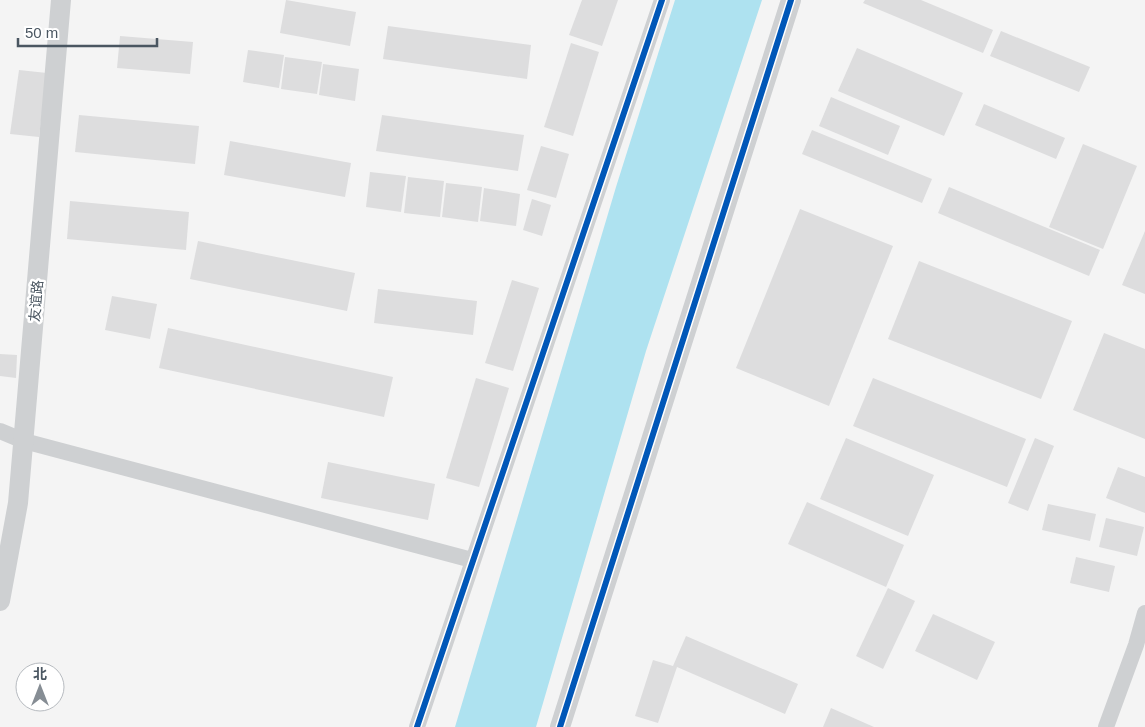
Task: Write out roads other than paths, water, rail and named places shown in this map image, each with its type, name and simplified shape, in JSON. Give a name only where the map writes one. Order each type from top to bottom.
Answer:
[{"type":"street","name":"友谊路","points":[[0,601],[18,503],[61,0]]},
{"type":"street","points":[[417,727],[662,0]]},
{"type":"street","points":[[560,727],[791,0]]},
{"type":"street","points":[[0,431],[24,441],[472,560]]},
{"type":"street","points":[[1106,727],[1136,645],[1145,614]]},
{"type":"water","points":[[675,0],[762,0],[646,351],[536,727],[455,727],[616,187]]}]
